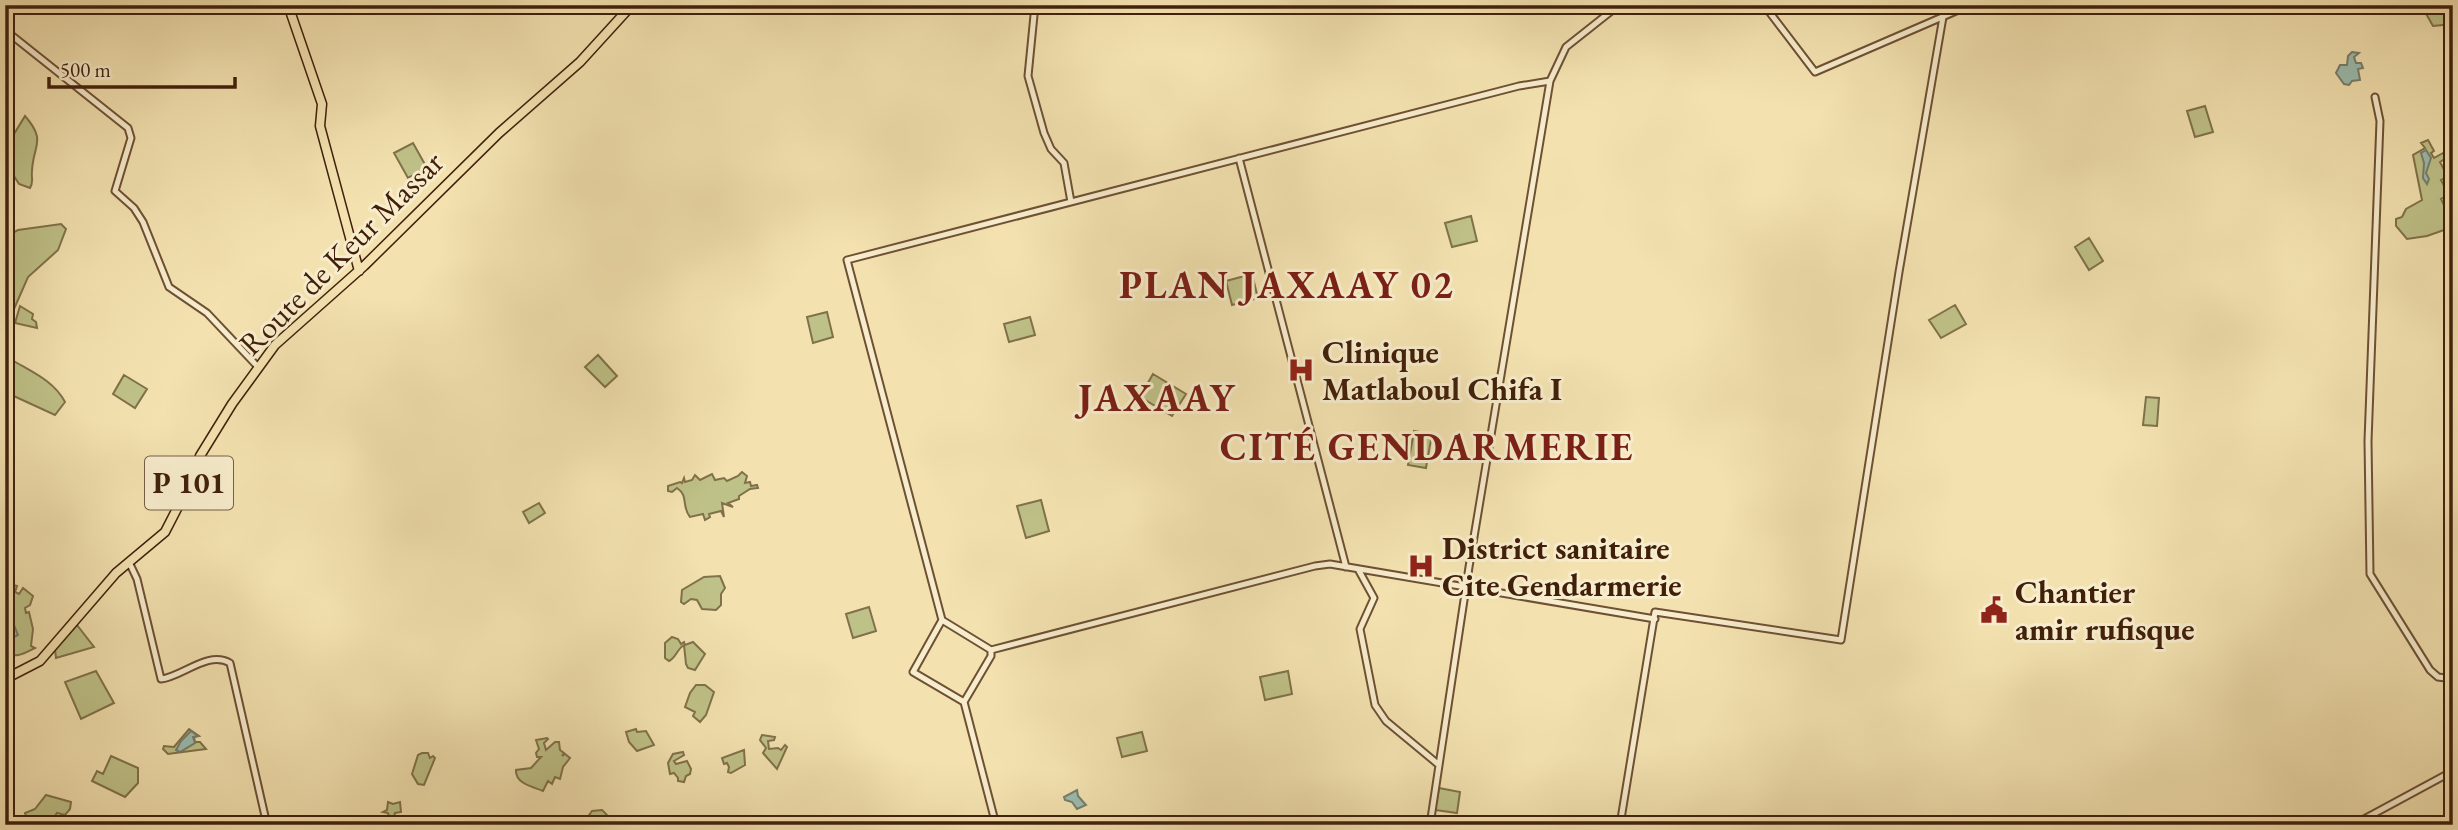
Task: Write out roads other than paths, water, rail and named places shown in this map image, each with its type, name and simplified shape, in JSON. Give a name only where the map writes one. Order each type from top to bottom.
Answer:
[{"type":"main road","points":[[288,5],[322,104],[320,126],[359,271]]},
{"type":"main road","name":"Route de Keur Massar","points":[[5,680],[40,661],[104,586],[165,532],[200,456],[226,413],[275,345],[359,271],[499,133],[585,56],[632,5]]},
{"type":"street","points":[[1035,5],[1028,76],[1044,134],[1051,149],[1064,163],[1071,202]]},
{"type":"street","points":[[1430,825],[1550,81],[1566,47],[1619,5]]},
{"type":"street","points":[[1764,5],[1815,72],[1970,5]]},
{"type":"street","points":[[1620,825],[1655,611],[1841,640],[1900,265],[1943,17]]},
{"type":"street","points":[[5,30],[128,128],[131,138],[115,191],[134,208],[143,222],[170,289],[207,313],[258,367]]},
{"type":"street","points":[[1550,81],[1518,86],[847,260],[942,620],[992,650],[1315,565],[1330,564],[1655,619]]},
{"type":"street","points":[[2375,97],[2380,121],[2368,441],[2370,574],[2430,670],[2438,677],[2453,679]]},
{"type":"street","points":[[1238,159],[1350,566],[1374,598],[1360,629],[1375,705],[1386,721],[1439,765]]},
{"type":"street","points":[[130,562],[137,579],[161,679],[200,664],[223,660],[230,663],[267,825]]},
{"type":"street","points":[[942,620],[913,671],[964,702],[996,825]]},
{"type":"street","points":[[964,702],[992,650]]},
{"type":"street","points":[[2353,825],[2453,771]]},
{"type":"place","name":"Clinique Matlaboul Chifa I","points":[[1301,370]]},
{"type":"place","name":"District sanitaire Cite Gendarmerie","points":[[1421,566]]},
{"type":"place","name":"Chantier amir rufisque","points":[[1994,610]]},
{"type":"district","name":"PLAN JAXAAY 02","points":[[1287,285]]},
{"type":"district","name":"JAXAAY","points":[[1157,398]]},
{"type":"district","name":"CITÉ GENDARMERIE","points":[[1427,447]]}]
